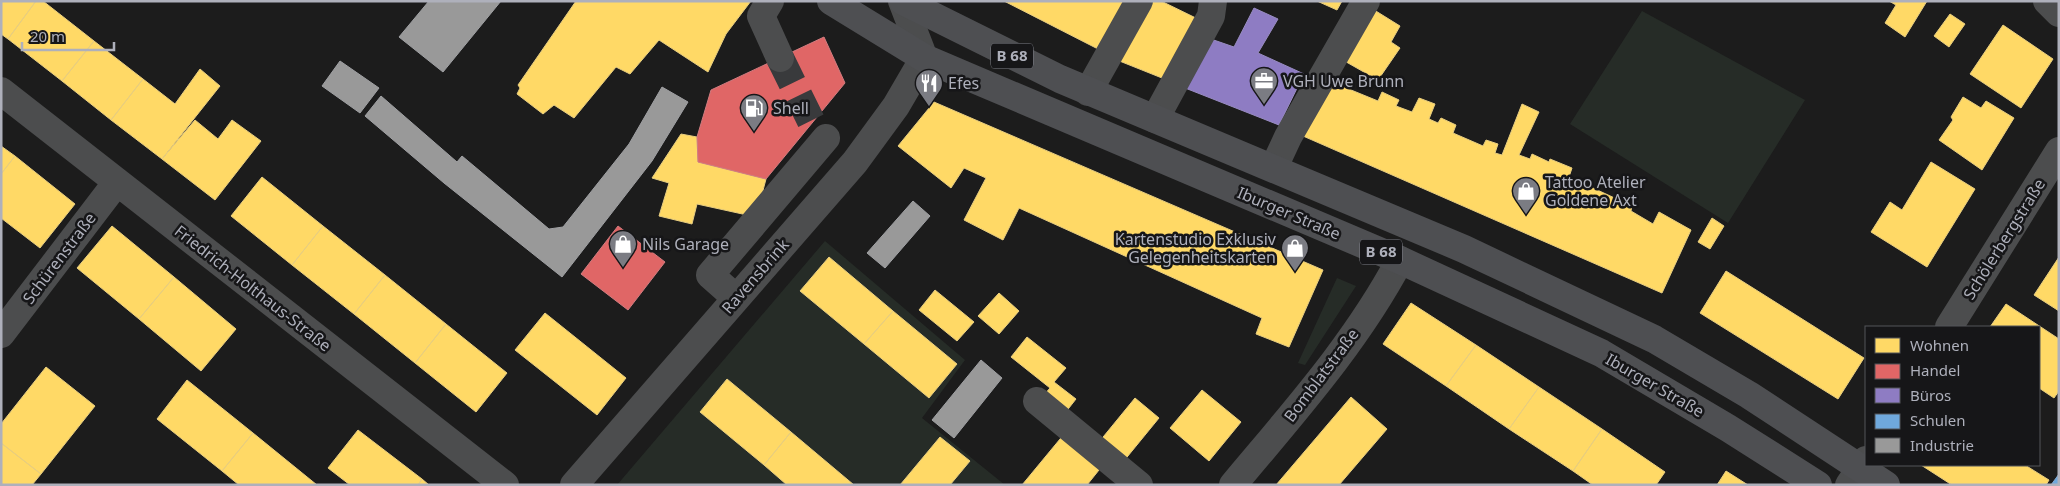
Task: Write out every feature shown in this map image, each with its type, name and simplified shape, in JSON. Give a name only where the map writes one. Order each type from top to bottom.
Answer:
[{"type":"main road","name":"Iburger Straße","points":[[830,1],[924,58],[1400,260],[1601,353],[1711,418],[1818,485]]},
{"type":"main road","name":"B 68","points":[[902,1],[1088,92],[1464,248],[1654,339],[1749,395],[1859,471],[1886,485]]},
{"type":"street","points":[[770,1],[760,16],[780,58]]},
{"type":"street","points":[[902,1],[924,58]]},
{"type":"street","points":[[1088,92],[1139,1]]},
{"type":"street","points":[[1155,119],[1211,16],[1213,1]]},
{"type":"street","points":[[1274,168],[1288,137],[1366,1]]},
{"type":"street","points":[[2048,1],[2059,13]]},
{"type":"street","name":"Ravensbrink","points":[[574,485],[855,162],[896,106],[924,58]]},
{"type":"street","name":"Friedrich-Holthaus-Straße","points":[[1,91],[505,485]]},
{"type":"street","points":[[736,298],[710,275],[819,131],[855,162]]},
{"type":"street","name":"Schölerbergstraße","points":[[1950,326],[2059,151]]},
{"type":"street","name":"Schürenstraße","points":[[1,334],[117,182]]},
{"type":"street","name":"Bomblatstraße","points":[[1233,485],[1321,380],[1386,286],[1400,260]]},
{"type":"street","points":[[1038,401],[1139,485]]},
{"type":"shaded area","points":[[1642,11],[1805,100],[1728,223],[1570,124]]},
{"type":"shaded area","points":[[825,241],[965,360],[922,418],[1005,485],[617,485]]},
{"type":"shaded area","points":[[1337,278],[1356,286],[1305,365],[1298,363]]},
{"type":"building: Wohnen","points":[[1,1],[36,1],[8,39],[1,34]]},
{"type":"building: Wohnen","points":[[36,1],[43,1],[94,41],[62,81],[8,39]]},
{"type":"building: Wohnen","points":[[576,1],[751,1],[726,34],[708,72],[659,40],[630,74],[616,67],[574,118],[554,105],[543,114],[517,94],[520,88],[518,85]]},
{"type":"building: Wohnen","points":[[1004,1],[1125,1],[1098,49]]},
{"type":"building: Wohnen","points":[[1146,1],[1161,1],[1202,21],[1172,82],[1117,60]]},
{"type":"building: Wohnen","points":[[1317,1],[1342,1],[1337,10]]},
{"type":"building: Wohnen","points":[[1889,1],[1927,1],[1905,37],[1885,23],[1896,5]]},
{"type":"building: Wohnen","points":[[1371,8],[1400,26],[1391,42],[1400,48],[1378,80],[1341,59]]},
{"type":"building: Wohnen","points":[[1950,14],[1965,24],[1949,47],[1934,36]]},
{"type":"building: Wohnen","points":[[2003,25],[2053,59],[2021,108],[1970,74]]},
{"type":"building: Wohnen","points":[[94,41],[143,79],[111,120],[62,81]]},
{"type":"building: Wohnen","points":[[200,69],[220,86],[162,159],[111,120],[143,79],[175,104]]},
{"type":"building: Wohnen","points":[[1334,83],[1378,101],[1382,92],[1399,100],[1396,106],[1412,112],[1419,98],[1435,104],[1429,119],[1438,123],[1441,118],[1456,125],[1453,133],[1483,146],[1486,140],[1498,144],[1495,153],[1502,155],[1522,104],[1539,112],[1519,155],[1530,159],[1532,154],[1549,162],[1550,159],[1572,168],[1569,177],[1632,206],[1631,211],[1653,224],[1659,212],[1691,230],[1662,293],[1303,136]]},
{"type":"building: Wohnen","points":[[1963,97],[1981,108],[1986,101],[2014,118],[1982,170],[1939,140],[1953,120],[1951,117]]},
{"type":"building: Wohnen","points":[[934,102],[1323,270],[1289,347],[1256,334],[1262,318],[1019,208],[1003,240],[964,220],[986,178],[964,168],[951,188],[898,146]]},
{"type":"building: Wohnen","points":[[195,120],[218,139],[232,120],[261,141],[215,200],[162,159]]},
{"type":"building: Wohnen","points":[[681,134],[697,137],[698,162],[766,179],[761,198],[747,215],[697,204],[692,224],[659,216],[669,183],[652,178]]},
{"type":"building: Wohnen","points":[[1,146],[15,156],[1,174]]},
{"type":"building: Wohnen","points":[[15,156],[75,204],[40,248],[1,218],[1,174]]},
{"type":"building: Wohnen","points":[[1931,162],[1975,189],[1927,267],[1871,232],[1890,202],[1902,210]]},
{"type":"building: Wohnen","points":[[262,177],[323,226],[292,265],[231,216]]},
{"type":"building: Wohnen","points":[[1712,218],[1724,226],[1710,249],[1698,242]]},
{"type":"building: Wohnen","points":[[112,226],[174,277],[139,319],[77,268]]},
{"type":"building: Wohnen","points":[[323,226],[385,275],[354,314],[292,265]]},
{"type":"building: Wohnen","points":[[829,257],[893,311],[864,344],[800,291]]},
{"type":"building: Wohnen","points":[[2059,257],[2059,311],[2034,295]]},
{"type":"building: Wohnen","points":[[1726,271],[1864,358],[1838,399],[1700,313]]},
{"type":"building: Wohnen","points":[[385,275],[446,324],[415,363],[354,314]]},
{"type":"building: Wohnen","points":[[174,277],[236,329],[201,371],[139,319]]},
{"type":"building: Wohnen","points":[[935,290],[974,322],[957,341],[919,310]]},
{"type":"building: Wohnen","points":[[999,293],[1019,311],[999,334],[978,316]]},
{"type":"building: Wohnen","points":[[1411,303],[1476,345],[1446,386],[1383,344]]},
{"type":"building: Wohnen","points":[[2006,304],[2039,326],[1991,326]]},
{"type":"building: Wohnen","points":[[893,311],[957,364],[929,398],[864,344]]},
{"type":"building: Wohnen","points":[[545,313],[626,378],[597,415],[515,350]]},
{"type":"building: Wohnen","points":[[446,324],[507,373],[476,412],[415,363]]},
{"type":"building: Wohnen","points":[[2040,326],[2059,339],[2059,391],[2054,398],[2040,389]]},
{"type":"building: Wohnen","points":[[1027,337],[1066,368],[1054,382],[1076,399],[1065,413],[1043,396],[1050,388],[1011,357]]},
{"type":"building: Wohnen","points":[[1476,345],[1539,387],[1509,429],[1446,386]]},
{"type":"building: Wohnen","points":[[46,367],[95,406],[41,474],[1,443],[1,424]]},
{"type":"building: Wohnen","points":[[727,379],[791,432],[764,465],[700,412]]},
{"type":"building: Wohnen","points":[[187,380],[253,433],[222,471],[157,419]]},
{"type":"building: Wohnen","points":[[1539,387],[1602,429],[1573,471],[1509,429]]},
{"type":"building: Wohnen","points":[[1202,390],[1241,422],[1209,461],[1170,428]]},
{"type":"building: Wohnen","points":[[1351,397],[1387,429],[1339,485],[1276,485]]},
{"type":"building: Wohnen","points":[[1135,398],[1159,418],[1123,462],[1099,442]]},
{"type":"building: Wohnen","points":[[1602,429],[1665,472],[1656,485],[1593,485],[1573,471]]},
{"type":"building: Wohnen","points":[[358,430],[422,479],[418,485],[350,485],[328,468]]},
{"type":"building: Wohnen","points":[[791,432],[854,485],[787,485],[764,465]]},
{"type":"building: Wohnen","points":[[253,433],[317,485],[239,485],[222,471]]},
{"type":"building: Wohnen","points":[[1065,433],[1103,465],[1087,485],[1022,485]]},
{"type":"building: Wohnen","points":[[940,437],[970,461],[950,485],[900,485]]},
{"type":"building: Wohnen","points":[[1,443],[41,474],[32,485],[1,485]]},
{"type":"building: Wohnen","points":[[1923,466],[2027,466],[2049,480],[2046,485],[1952,485]]},
{"type":"building: Wohnen","points":[[1726,471],[1748,485],[1717,485]]},
{"type":"building: Wohnen","points":[[422,479],[429,485],[418,485]]},
{"type":"building: Handel","points":[[824,37],[845,83],[766,179],[698,162],[697,137],[711,90]]},
{"type":"building: Handel","name":"Nils Garage","points":[[618,226],[665,262],[628,310],[581,274]]},
{"type":"building: Büros","points":[[1254,8],[1278,19],[1258,53],[1304,74],[1279,125],[1180,86],[1205,37],[1234,47]]},
{"type":"building: Schulen","points":[[2059,474],[2059,485],[2051,485]]},
{"type":"building: Industrie","points":[[429,1],[501,1],[443,72],[399,37]]},
{"type":"building: Industrie","points":[[340,61],[379,88],[360,113],[322,86]]},
{"type":"building: Industrie","points":[[662,87],[688,102],[652,161],[562,277],[444,183],[365,116],[381,96],[457,162],[462,156],[549,229],[563,227],[629,144]]},
{"type":"building: Industrie","points":[[913,201],[930,216],[885,268],[867,253]]},
{"type":"building: Industrie","points":[[981,360],[1002,378],[954,438],[932,420]]},
{"type":"tunnel","points":[[780,58],[812,123]]},
{"type":"place","name":"VGH Uwe Brunn","points":[[1264,105]]},
{"type":"place","name":"Efes","points":[[929,107]]},
{"type":"place","name":"Shell","points":[[754,132]]},
{"type":"place","name":"Tattoo Atelier Goldene Axt","points":[[1526,215]]},
{"type":"place","name":"Nils Garage","points":[[623,268]]},
{"type":"place","name":"Kartenstudio Exklusiv Gelegenheitskarten","points":[[1295,272]]}]
